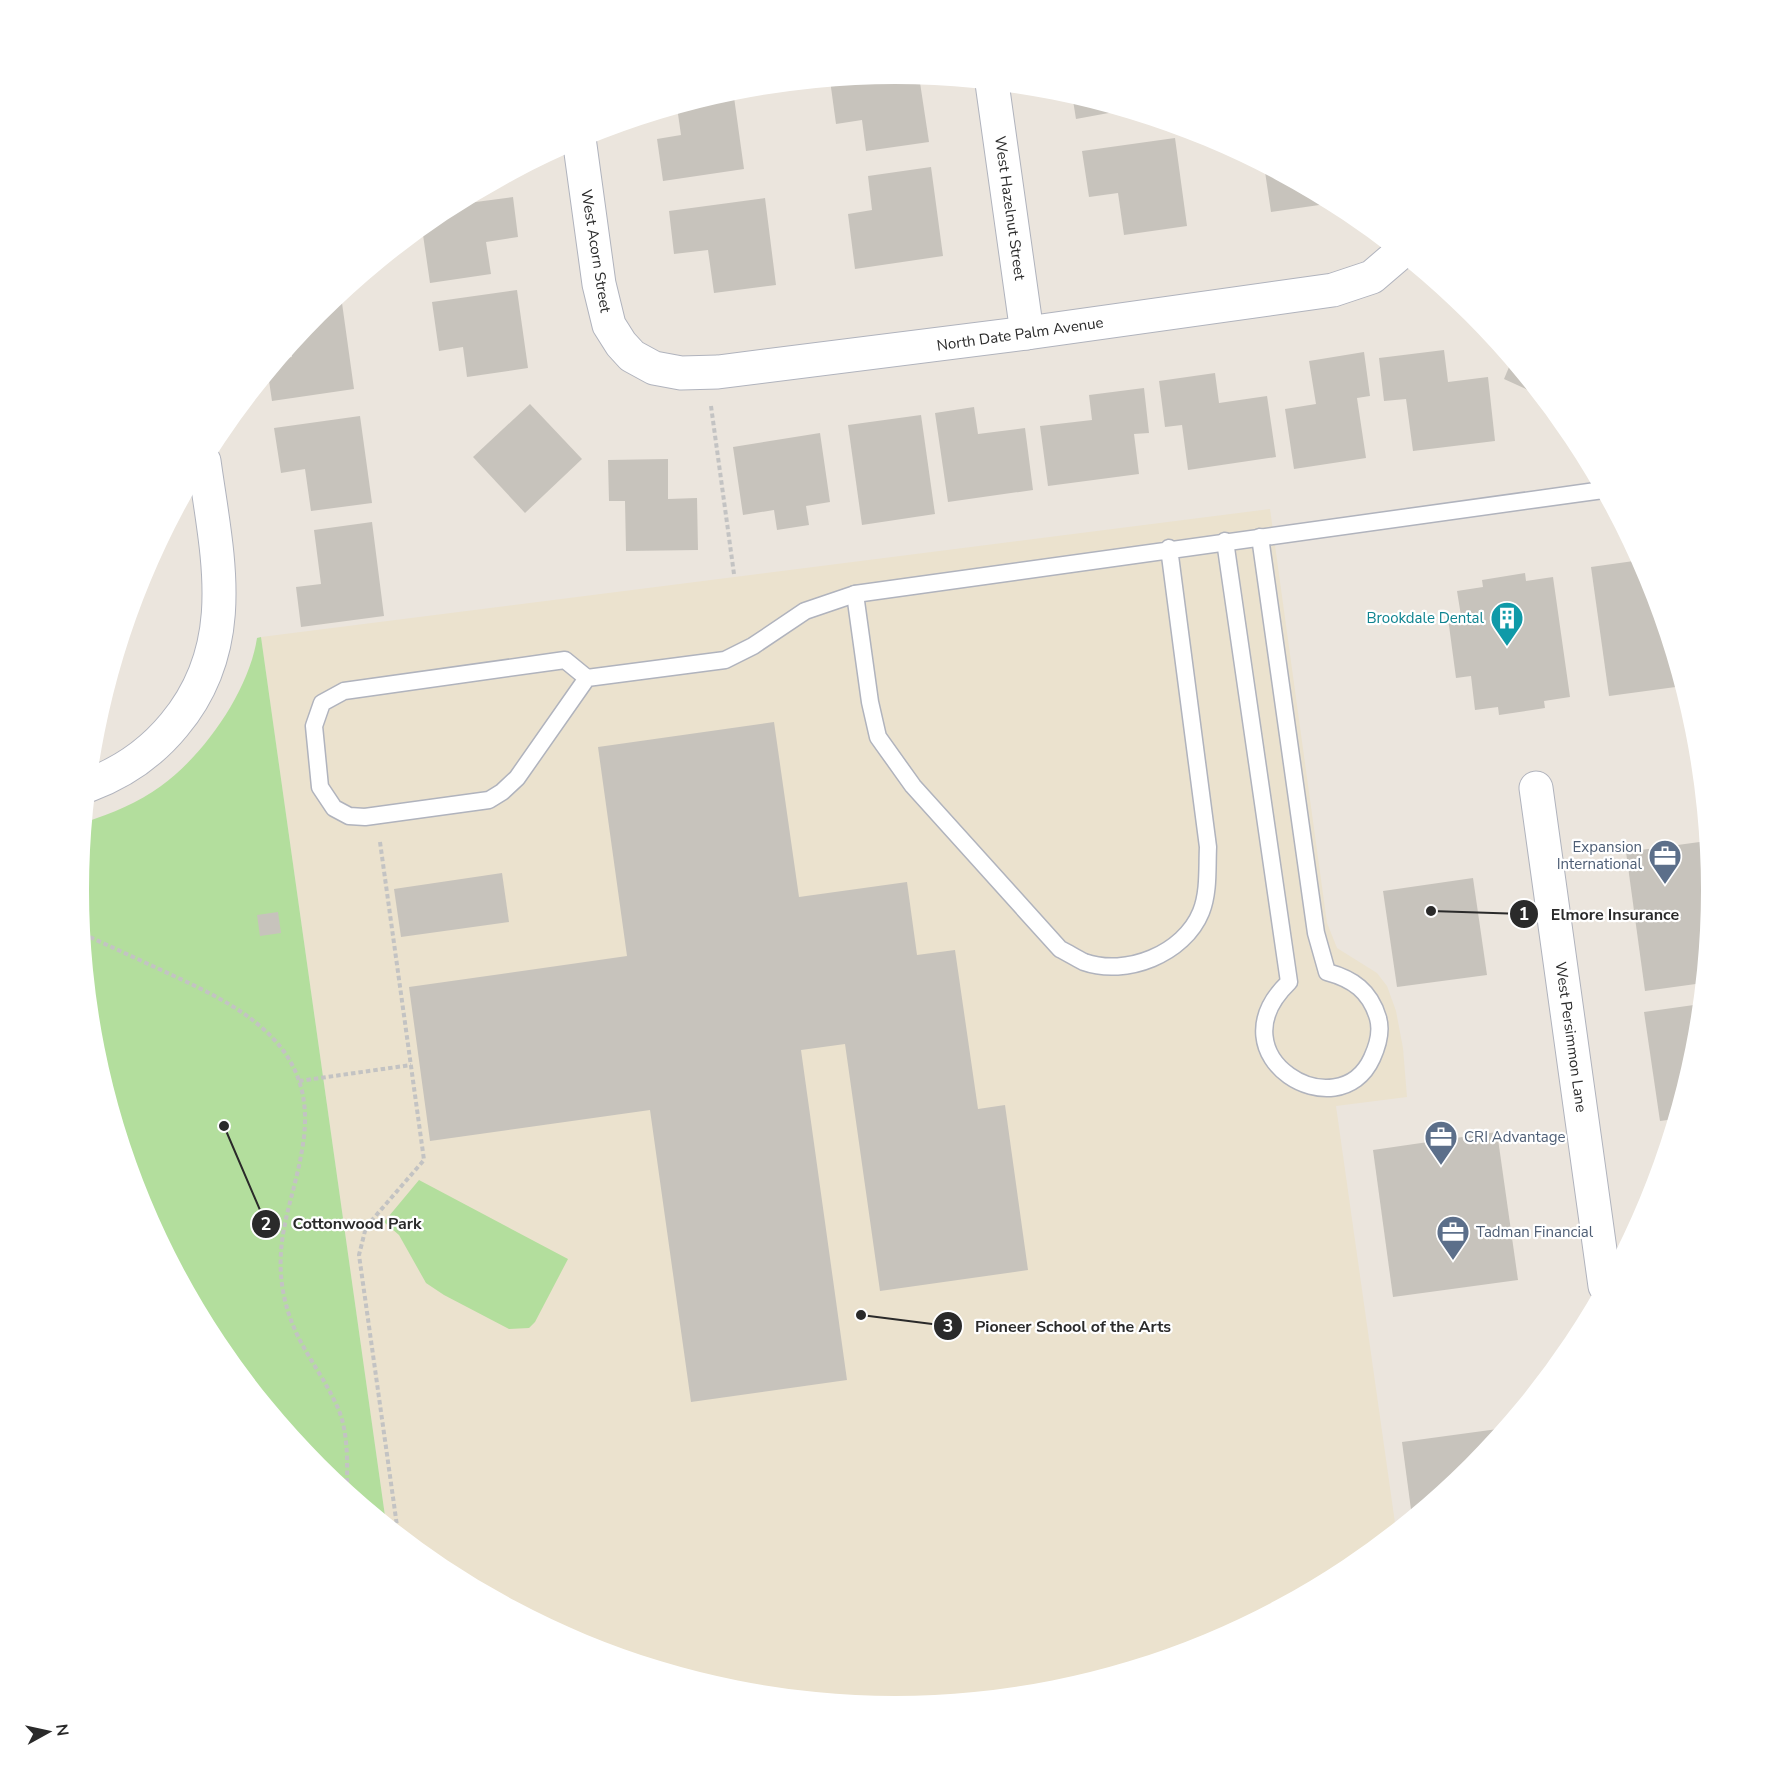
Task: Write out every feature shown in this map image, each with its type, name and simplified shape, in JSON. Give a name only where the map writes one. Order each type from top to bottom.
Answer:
[{"type":"street","name":"West Hazelnut Street","points":[[993,90],[1027,333]]},
{"type":"street","name":"West Acorn Street","points":[[580,148],[604,305],[609,325],[632,356]]},
{"type":"street","name":"North Date Palm Avenue","points":[[632,356],[654,368],[681,373],[705,373],[1027,333],[1333,290],[1372,277],[1394,258]]},
{"type":"street","points":[[96,782],[117,775],[157,745],[189,707],[213,658],[219,614],[219,569],[206,473]]},
{"type":"street","name":"West Persimmon Lane","points":[[1536,788],[1603,1275]]},
{"type":"lane","points":[[587,678],[517,778],[489,800],[365,817],[349,816],[334,808],[320,787],[314,726],[322,703],[344,691],[565,660],[587,678],[725,660],[753,646],[805,611],[855,594],[1596,491]]},
{"type":"lane","points":[[1225,541],[1289,982],[1276,995],[1268,1011],[1264,1029],[1266,1047],[1274,1063],[1287,1076],[1303,1085],[1321,1088],[1338,1086],[1356,1077],[1370,1062],[1378,1044],[1379,1024],[1374,1005],[1363,988],[1346,977],[1327,972],[1316,933],[1260,537]]},
{"type":"lane","points":[[855,594],[870,702],[878,737],[913,786],[1060,949],[1085,962],[1112,966],[1137,964],[1172,948],[1192,927],[1201,912],[1206,892],[1208,847],[1169,549]]},
{"type":"path","points":[[705,373],[734,574]]},
{"type":"path","points":[[380,842],[424,1160],[366,1227],[358,1255],[396,1522]]},
{"type":"path","points":[[91,938],[226,1000],[265,1028],[286,1051],[298,1081],[305,1108],[304,1144],[283,1224],[278,1261],[284,1297],[294,1330],[305,1354],[338,1406],[345,1432],[347,1480]]},
{"type":"path","points":[[298,1081],[411,1065]]},
{"type":"shaded area","points":[[1270,509],[1327,923],[1337,948],[1377,973],[1387,986],[1396,1011],[1403,1048],[1407,1097],[1336,1106],[1395,1522],[1343,1560],[1298,1588],[1204,1635],[1155,1653],[1104,1669],[1053,1681],[1001,1689],[896,1696],[790,1689],[738,1681],[687,1669],[636,1653],[587,1635],[492,1588],[405,1529],[385,1513],[261,637]]},
{"type":"green space","points":[[261,637],[385,1513],[326,1460],[290,1421],[256,1381],[225,1338],[197,1293],[151,1198],[132,1149],[117,1099],[96,995],[89,890],[93,819],[143,798],[177,773],[193,757],[208,740],[234,700],[245,679],[257,638]]},
{"type":"green space","points":[[419,1180],[568,1259],[535,1322],[529,1328],[509,1329],[426,1283],[399,1235],[384,1222]]},
{"type":"building","points":[[920,85],[929,142],[866,151],[862,120],[836,124],[831,87]]},
{"type":"building","points":[[734,100],[744,169],[663,181],[657,139],[681,135],[678,114]]},
{"type":"building","points":[[1074,104],[1110,113],[1076,119]]},
{"type":"building","points":[[1175,138],[1187,226],[1124,235],[1118,193],[1089,197],[1082,151]]},
{"type":"building","points":[[931,167],[943,256],[855,269],[848,214],[872,210],[868,176]]},
{"type":"building","points":[[1265,174],[1319,205],[1271,212]]},
{"type":"building","points":[[513,197],[518,237],[486,242],[491,274],[430,283],[423,238],[476,202]]},
{"type":"building","points":[[765,198],[776,285],[714,293],[708,250],[674,254],[669,211]]},
{"type":"building","points":[[517,290],[528,368],[467,377],[463,347],[439,351],[432,302]]},
{"type":"building","points":[[342,305],[354,389],[272,401],[269,383]]},
{"type":"building","points":[[1444,350],[1448,382],[1488,377],[1495,441],[1413,451],[1406,399],[1384,401],[1379,358]]},
{"type":"building","points":[[1364,352],[1370,396],[1357,398],[1366,458],[1294,469],[1285,409],[1316,404],[1309,361]]},
{"type":"building","points":[[1509,368],[1527,390],[1504,379]]},
{"type":"building","points":[[1215,373],[1219,403],[1267,396],[1276,457],[1188,470],[1182,425],[1165,427],[1159,381]]},
{"type":"building","points":[[1144,388],[1149,433],[1134,434],[1139,474],[1048,486],[1040,426],[1092,420],[1089,395]]},
{"type":"building","points":[[530,404],[582,459],[525,513],[473,457]]},
{"type":"building","points":[[974,407],[978,434],[1025,428],[1033,490],[948,502],[935,413]]},
{"type":"building","points":[[921,415],[935,514],[862,525],[848,425]]},
{"type":"building","points":[[360,416],[372,503],[311,511],[305,469],[281,473],[274,428]]},
{"type":"building","points":[[820,433],[830,502],[806,506],[809,525],[777,530],[774,510],[743,515],[733,447]]},
{"type":"building","points":[[668,459],[668,499],[697,498],[698,550],[626,551],[625,501],[609,501],[608,460]]},
{"type":"building","points":[[372,522],[384,616],[301,627],[296,587],[321,584],[314,530]]},
{"type":"building","points":[[1631,561],[1659,631],[1675,687],[1609,696],[1591,567]]},
{"type":"building","name":"Brookdale Dental","points":[[1525,573],[1526,581],[1553,577],[1570,697],[1544,701],[1545,708],[1499,715],[1498,707],[1475,710],[1471,676],[1456,678],[1448,618],[1461,616],[1457,591],[1483,587],[1482,580]]},
{"type":"building","points":[[774,722],[799,897],[907,882],[917,955],[955,950],[978,1109],[1005,1105],[1028,1270],[880,1291],[845,1044],[801,1050],[847,1380],[691,1402],[650,1110],[430,1141],[409,987],[627,956],[598,747]]},
{"type":"building","points":[[1700,842],[1702,890],[1696,984],[1645,991],[1626,852]]},
{"type":"building","points":[[502,873],[509,922],[401,937],[394,889]]},
{"type":"building","points":[[1473,878],[1487,975],[1397,987],[1383,891]]},
{"type":"building","points":[[278,912],[281,933],[260,936],[257,915]]},
{"type":"building","points":[[1693,1005],[1686,1047],[1668,1120],[1660,1121],[1644,1012]]},
{"type":"building","points":[[1497,1132],[1518,1280],[1393,1297],[1373,1150]]},
{"type":"building","points":[[1493,1430],[1465,1460],[1411,1509],[1402,1442]]},
{"type":"place","name":"Brookdale Dental","points":[[1507,647]]},
{"type":"place","name":"Expansion International","points":[[1665,885]]},
{"type":"place","name":"Elmore Insurance","points":[[1431,911]]},
{"type":"place","name":"Cottonwood Park","points":[[224,1126]]},
{"type":"place","name":"CRI Advantage","points":[[1441,1166]]},
{"type":"place","name":"Tadman Financial","points":[[1453,1261]]},
{"type":"place","name":"Pioneer School of the Arts","points":[[861,1315]]}]
